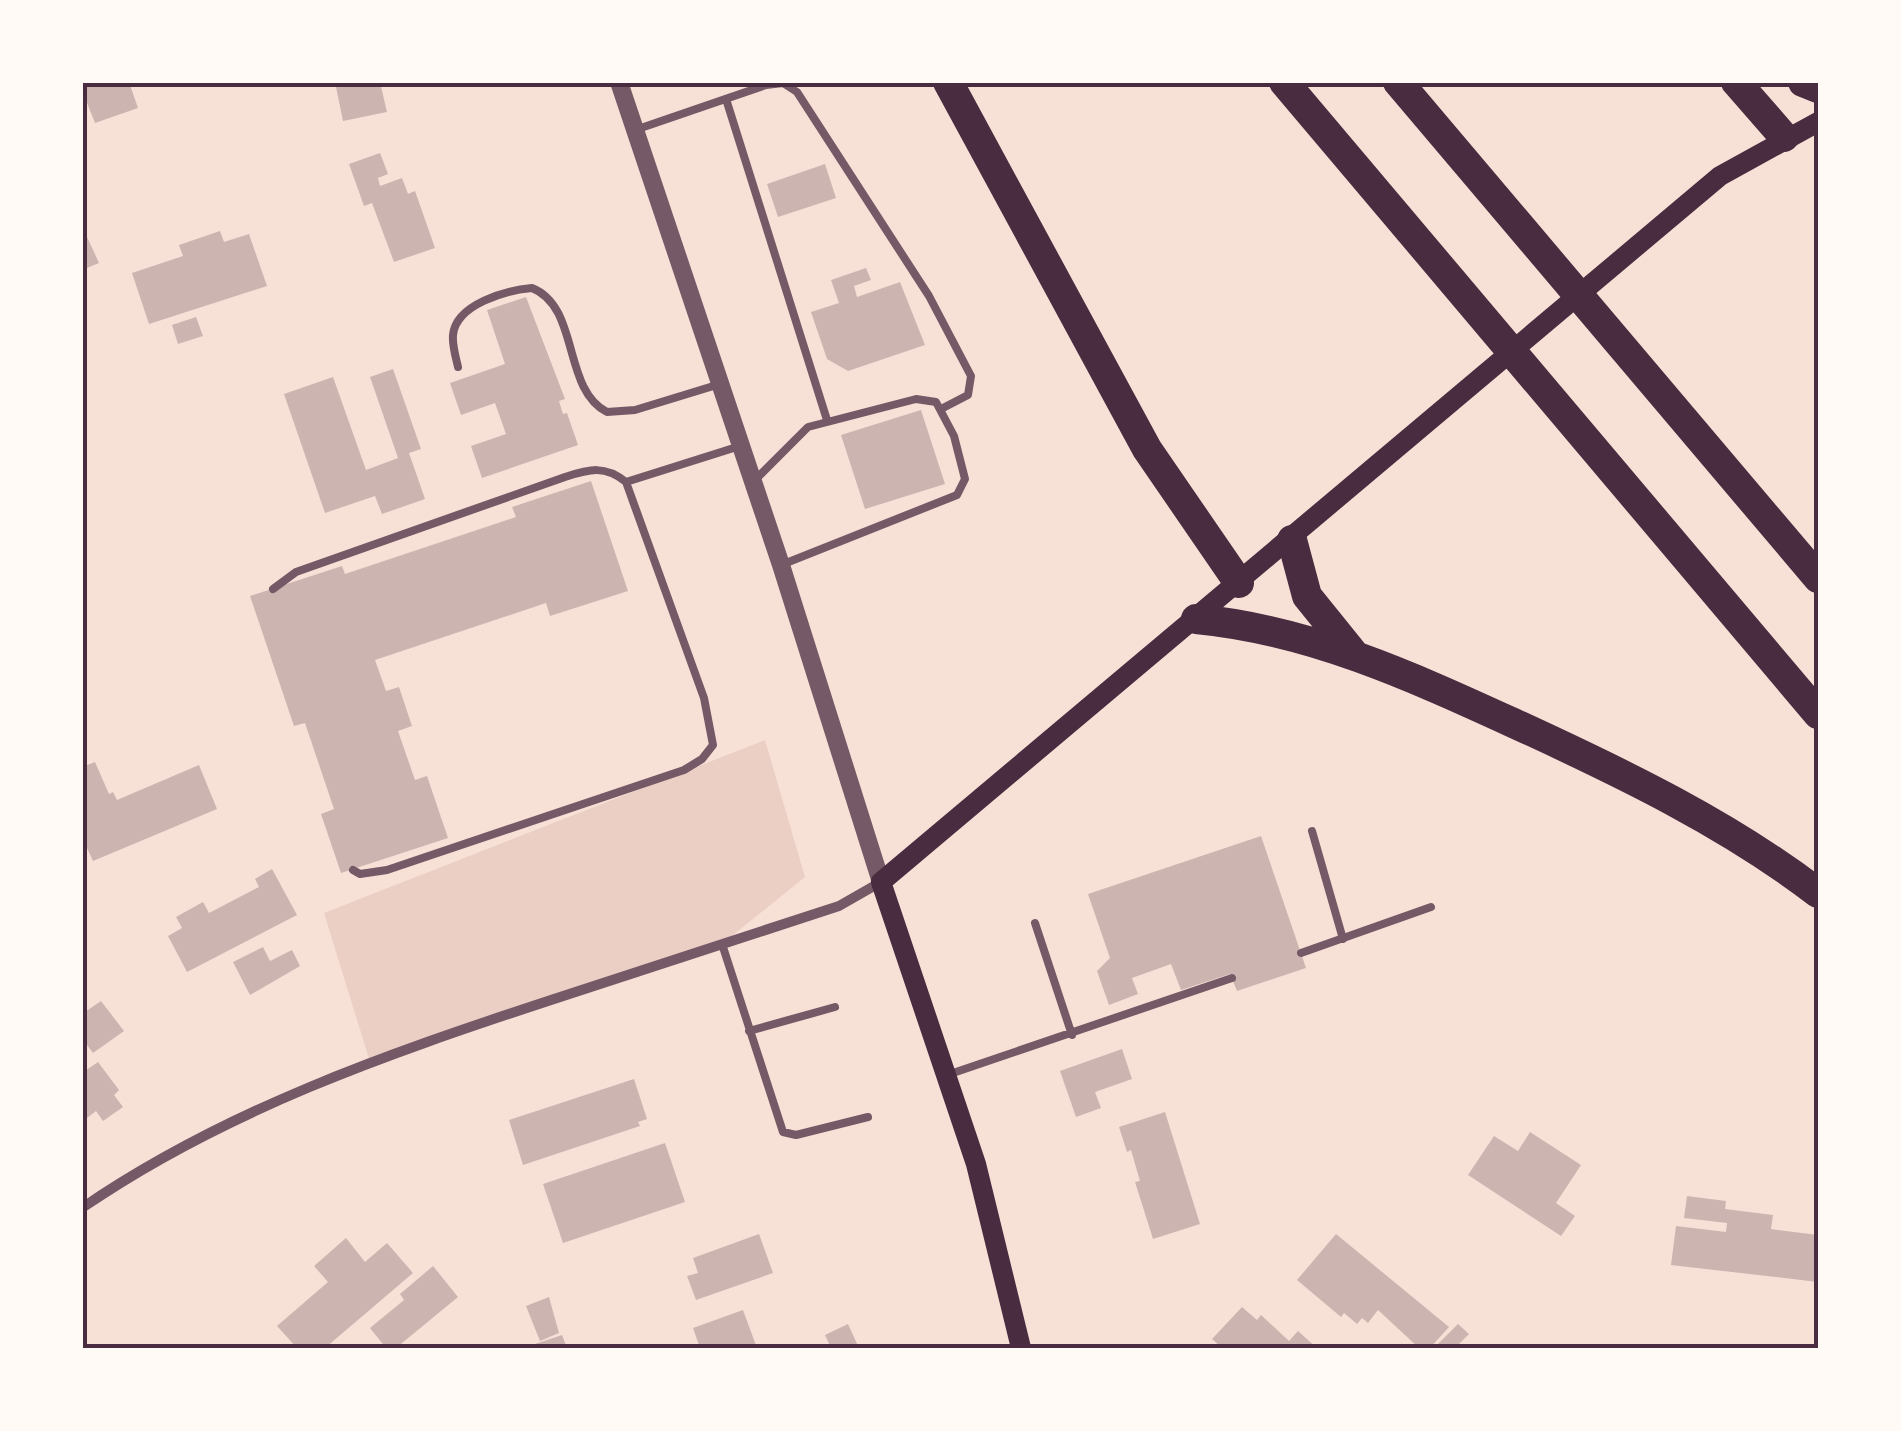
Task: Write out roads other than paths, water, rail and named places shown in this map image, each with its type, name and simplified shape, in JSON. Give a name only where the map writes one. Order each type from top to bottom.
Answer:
[{"type":"highway","points":[[948,82],[1147,449],[1238,583]]},
{"type":"highway","points":[[1284,82],[1818,714]]},
{"type":"highway","points":[[1398,82],[1818,578]]},
{"type":"highway","points":[[1736,82],[1784,137]]},
{"type":"highway","points":[[1803,82],[1818,88]]},
{"type":"highway","points":[[1292,540],[1307,596],[1355,655]]},
{"type":"highway","points":[[1196,619],[1288,633],[1355,655],[1616,770],[1818,892]]},
{"type":"main road","points":[[1021,1348],[976,1164],[880,882],[1292,540],[1720,176],[1784,137],[1818,122]]},
{"type":"street","points":[[82,1208],[140,1169],[267,1103],[408,1047],[838,906],[880,882],[781,565],[618,82]]},
{"type":"lane","points":[[635,130],[783,84],[806,102],[930,296],[972,376],[968,394],[942,408]]},
{"type":"lane","points":[[726,99],[826,420]]},
{"type":"lane","points":[[458,367],[453,334],[464,316],[486,300],[532,288],[554,308],[586,394],[607,412],[635,410],[720,384]]},
{"type":"lane","points":[[752,483],[808,426],[916,399],[928,399],[942,408],[964,473],[957,494],[781,565]]},
{"type":"lane","points":[[626,482],[740,446]]},
{"type":"lane","points":[[273,588],[296,572],[584,471],[613,472],[626,482],[704,698],[713,744],[702,759],[684,770],[419,861],[370,874],[353,870]]},
{"type":"lane","points":[[1312,831],[1343,938]]},
{"type":"lane","points":[[1301,954],[1431,907]]},
{"type":"lane","points":[[1035,923],[1072,1035]]},
{"type":"lane","points":[[722,944],[782,1132],[796,1135],[868,1117]]},
{"type":"lane","points":[[946,1076],[1232,978]]},
{"type":"lane","points":[[749,1031],[835,1007]]}]
